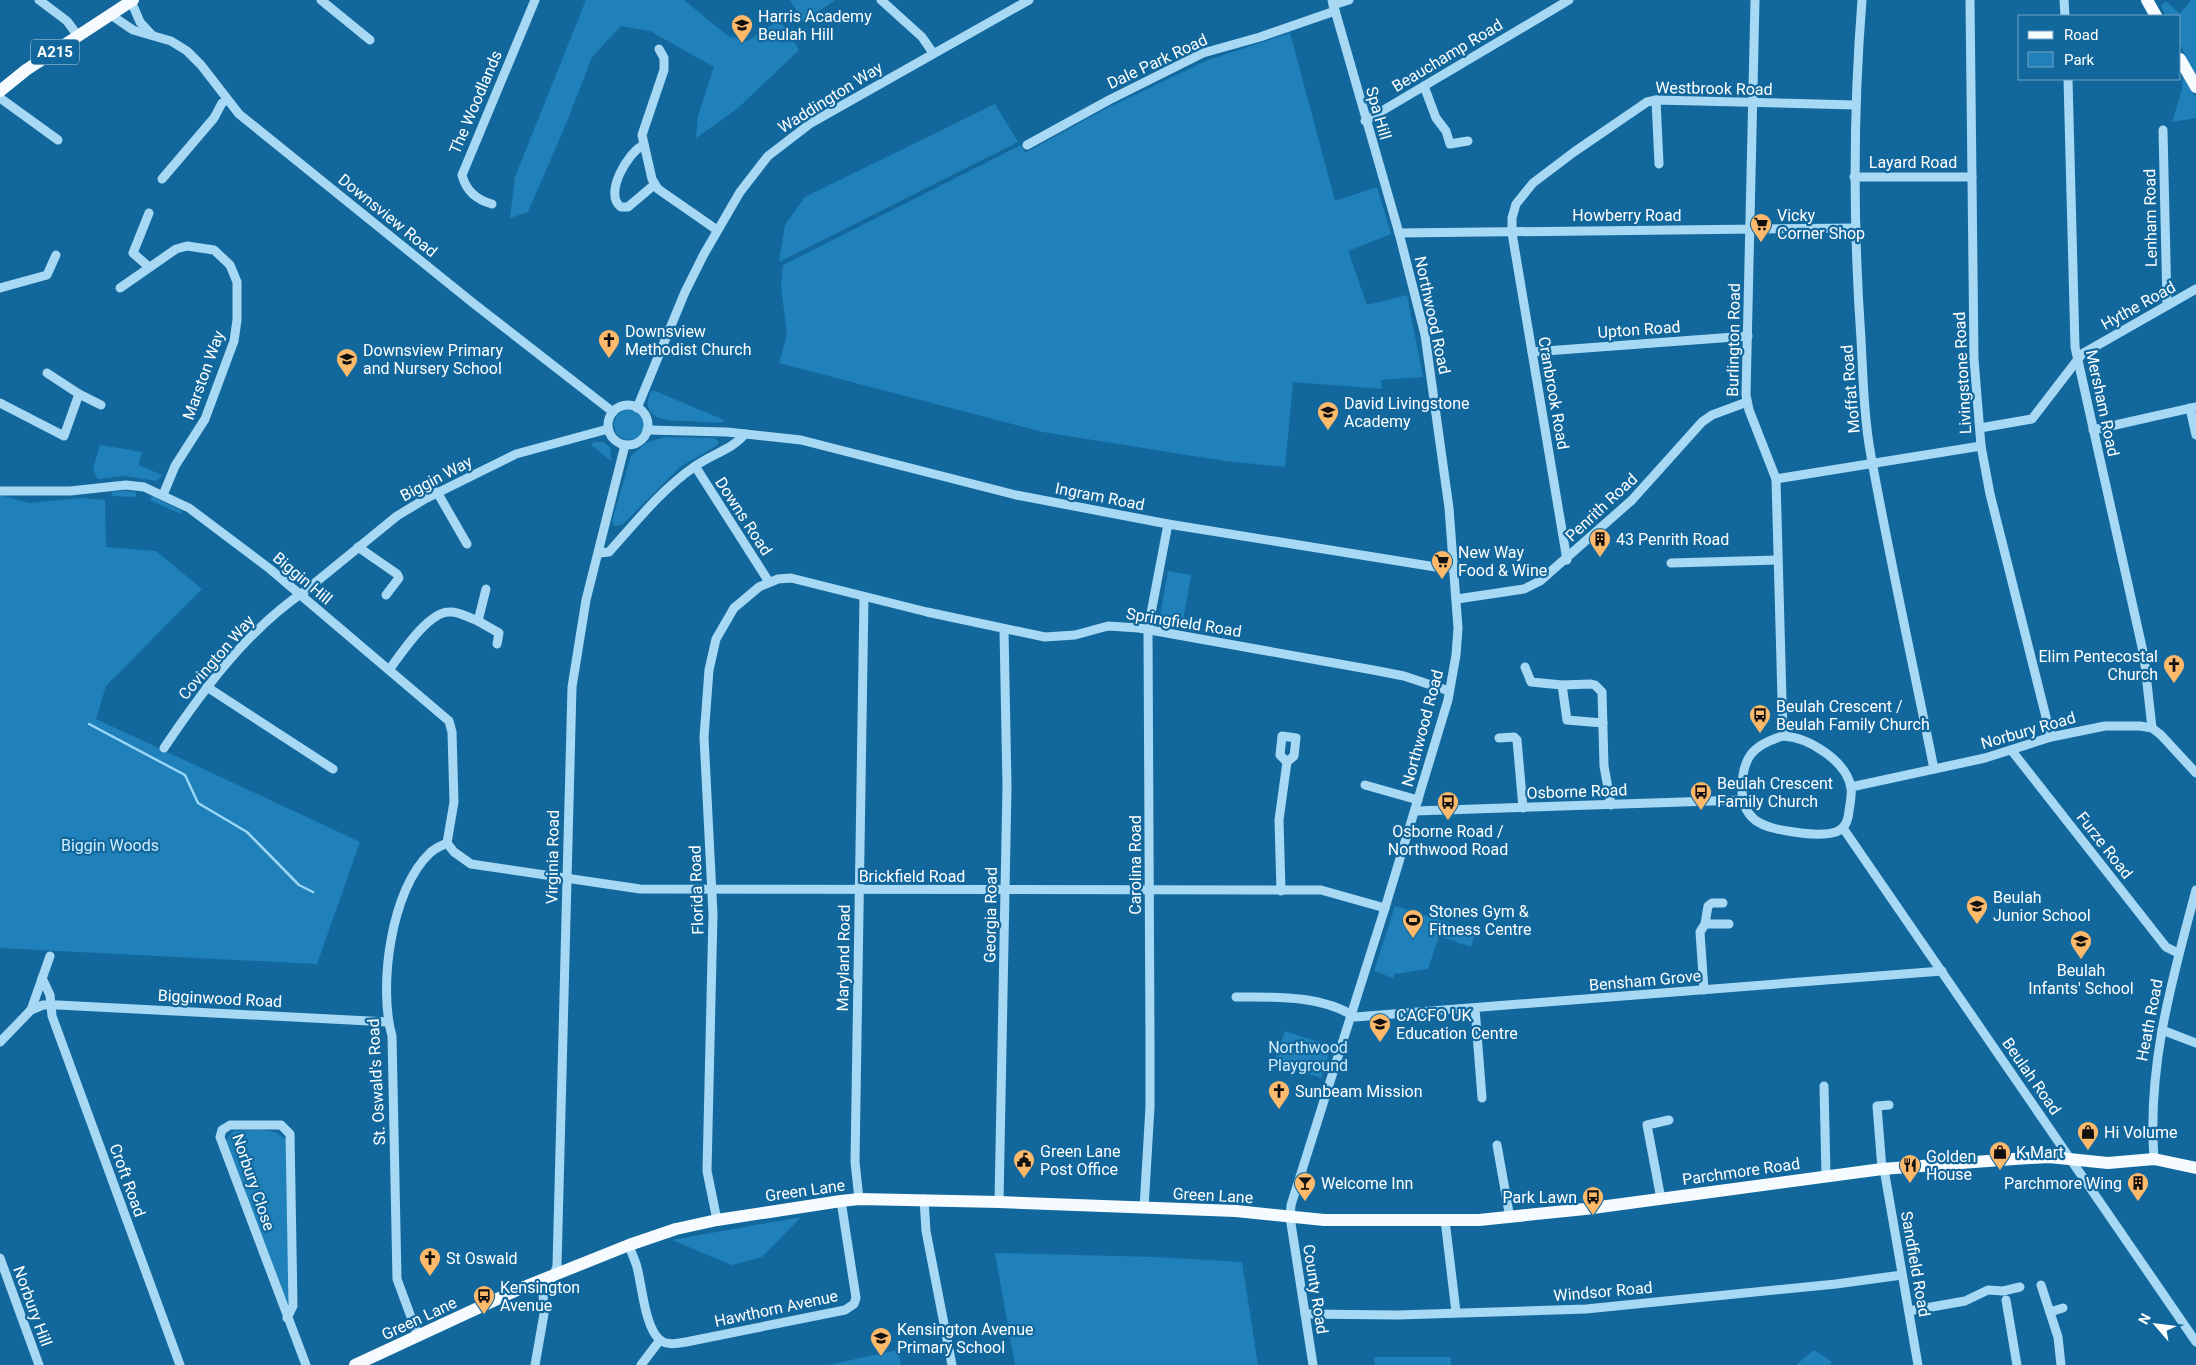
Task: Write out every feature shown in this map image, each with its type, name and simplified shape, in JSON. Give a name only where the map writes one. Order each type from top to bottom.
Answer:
[{"type":"main road","points":[[2147,0],[2155,15]]},
{"type":"main road","name":"A215","points":[[0,91],[26,70],[132,1]]},
{"type":"main road","points":[[2181,61],[2196,87]]},
{"type":"main road","name":"Parchmore Road","points":[[1290,1217],[1343,1221],[1510,1218],[1883,1169],[2043,1157],[2108,1163],[2154,1159],[2196,1168]]},
{"type":"main road","name":"Green Lane","points":[[355,1365],[554,1275],[629,1245],[676,1229],[717,1220],[859,1199],[1236,1211],[1290,1217]]},
{"type":"street","points":[[39,0],[67,20],[78,36]]},
{"type":"street","points":[[321,0],[370,40]]},
{"type":"street","name":"The Woodlands","points":[[492,204],[472,194],[464,183],[462,174],[534,0]]},
{"type":"street","points":[[881,0],[922,38],[933,53]]},
{"type":"street","name":"Waddington Way","points":[[637,408],[685,292],[717,230],[747,181],[780,145],[811,123],[1028,0]]},
{"type":"street","name":"Dale Park Road","points":[[1027,145],[1109,100],[1203,53],[1260,37],[1333,5],[1349,0]]},
{"type":"street","name":"Beauchamp Road","points":[[1365,121],[1569,0]]},
{"type":"street","name":"Burlington Road","points":[[1755,0],[1747,402],[1776,478],[1783,736]]},
{"type":"street","name":"Moffat Road","points":[[1862,0],[1855,105],[1854,177],[1862,362],[1873,463],[1934,769]]},
{"type":"street","name":"Livingstone Road","points":[[1970,0],[1974,359],[1980,428],[1990,494],[2051,737]]},
{"type":"street","points":[[2064,0],[2065,15]]},
{"type":"street","points":[[132,1],[140,22],[152,35]]},
{"type":"street","name":"Spa Hill","points":[[1333,5],[1365,121],[1399,233]]},
{"type":"street","name":"Downsview Road","points":[[111,15],[133,30],[152,35],[179,46],[194,58],[227,100],[256,128],[613,412]]},
{"type":"street","points":[[659,49],[664,58],[664,70],[642,135],[654,185],[717,230]]},
{"type":"street","name":"Mersham Road","points":[[2068,80],[2078,358],[2144,656],[2152,728]]},
{"type":"street","points":[[1424,86],[1436,118],[1446,131],[1450,144],[1468,141]]},
{"type":"street","points":[[0,98],[58,140]]},
{"type":"street","points":[[162,179],[214,118],[222,103],[227,100]]},
{"type":"street","points":[[1656,100],[1658,164]]},
{"type":"street","name":"Westbrook Road","points":[[1512,231],[1512,218],[1516,204],[1533,183],[1644,104],[1656,100],[1855,105]]},
{"type":"street","name":"Lenham Road","points":[[2163,130],[2167,305]]},
{"type":"street","points":[[644,145],[634,150],[624,166],[614,192],[615,201],[621,207],[628,207],[654,185]]},
{"type":"street","name":"Layard Road","points":[[1854,177],[1972,177]]},
{"type":"street","points":[[149,213],[133,253],[149,267]]},
{"type":"street","name":"Howberry Road","points":[[1399,233],[1855,228]]},
{"type":"street","name":"Cranbrook Road","points":[[1512,231],[1567,560]]},
{"type":"street","name":"Northwood Road","points":[[1290,1217],[1291,1204],[1415,811],[1449,691],[1456,655],[1457,599],[1452,567],[1449,508],[1427,348],[1399,233]]},
{"type":"street","name":"Marston Way","points":[[120,288],[176,249],[187,246],[199,246],[214,250],[235,273],[238,282],[237,320],[234,341],[205,419],[175,466],[163,495]]},
{"type":"street","points":[[0,288],[47,275],[56,254]]},
{"type":"street","name":"Hythe Road","points":[[1980,428],[2032,419],[2078,358],[2196,289]]},
{"type":"street","name":"Upton Road","points":[[1532,352],[1748,336]]},
{"type":"street","points":[[47,373],[79,394],[102,405]]},
{"type":"street","points":[[0,403],[64,436],[79,394]]},
{"type":"street","name":"Penrith Road","points":[[1457,599],[1530,587],[1567,560],[1642,490],[1702,422],[1716,414],[1747,402]]},
{"type":"street","points":[[624,406],[637,408],[645,416],[647,430],[638,442],[625,445],[615,441],[608,429],[608,421],[613,412],[624,406]]},
{"type":"street","points":[[2093,430],[2193,407],[2196,435]]},
{"type":"street","name":"Biggin Way","points":[[300,594],[397,516],[437,492],[516,454],[608,429]]},
{"type":"street","name":"Ingram Road","points":[[647,430],[745,434],[812,442],[960,482],[1168,524],[1426,566],[1452,567]]},
{"type":"street","points":[[599,553],[610,552],[650,507],[695,466],[738,444],[745,434]]},
{"type":"street","name":"Virginia Road","points":[[554,1275],[557,1266],[572,687],[581,624],[625,445]]},
{"type":"street","points":[[1776,478],[1982,446]]},
{"type":"street","name":"Downs Road","points":[[695,466],[769,582]]},
{"type":"street","name":"Biggin Hill","points":[[0,491],[70,491],[126,485],[138,486],[163,495],[189,508],[300,594],[450,724],[454,802],[447,843]]},
{"type":"street","points":[[437,492],[467,544]]},
{"type":"street","name":"Carolina Road","points":[[1144,1208],[1150,1107],[1148,629],[1168,524]]},
{"type":"street","points":[[358,547],[397,574],[399,578],[397,582],[386,595]]},
{"type":"street","points":[[1670,563],[1777,560]]},
{"type":"street","name":"Springfield Road","points":[[769,582],[791,578],[1004,629],[1054,637],[1075,635],[1108,626],[1148,629],[1404,676],[1449,691]]},
{"type":"street","name":"Florida Road","points":[[717,1220],[707,1170],[713,889],[704,755],[709,670],[716,639],[729,615],[751,592],[769,582]]},
{"type":"street","points":[[478,621],[486,589]]},
{"type":"street","name":"Covington Way","points":[[164,748],[207,687],[256,632],[294,596],[300,594]]},
{"type":"street","name":"Maryland Road","points":[[859,1199],[855,1162],[864,597]]},
{"type":"street","points":[[388,670],[424,626],[439,614],[452,612],[478,621],[499,633],[497,644]]},
{"type":"street","name":"Georgia Road","points":[[999,1202],[1007,728],[1004,629]]},
{"type":"street","points":[[1525,667],[1531,682],[1562,685],[1591,684],[1602,692],[1604,766],[1611,805]]},
{"type":"street","points":[[1562,685],[1567,720],[1603,723]]},
{"type":"street","points":[[207,687],[333,769]]},
{"type":"street","name":"Norbury Road","points":[[1851,787],[2012,751],[2051,737],[2105,726],[2152,728]]},
{"type":"street","points":[[2152,728],[2161,735],[2196,773]]},
{"type":"street","points":[[1783,736],[1803,738],[1822,749],[1845,775],[1851,787],[1848,818],[1843,828],[1834,833],[1816,834],[1770,828],[1754,819],[1744,807],[1742,800],[1742,770],[1747,759],[1763,744],[1783,736]]},
{"type":"street","points":[[1499,738],[1514,737],[1517,740],[1520,749],[1523,808]]},
{"type":"street","name":"Furze Road","points":[[2012,751],[2166,947],[2178,953]]},
{"type":"street","points":[[1280,891],[1280,820],[1286,762]]},
{"type":"street","points":[[1365,785],[1418,800]]},
{"type":"street","name":"Osborne Road","points":[[1415,811],[1742,800]]},
{"type":"street","name":"Beulah Road","points":[[1843,828],[2196,1342]]},
{"type":"street","name":"Brickfield Road","points":[[447,843],[454,852],[471,864],[640,889],[1330,892],[1385,908]]},
{"type":"street","name":"St. Oswald's Road","points":[[418,1336],[396,1279],[392,1036],[388,1022],[389,950],[399,906],[409,884],[424,859],[432,851],[447,843]]},
{"type":"street","name":"Heath Road","points":[[2154,1159],[2154,1077],[2178,953],[2193,915],[2196,890]]},
{"type":"street","points":[[1704,990],[1700,932],[1705,924],[1708,906],[1712,903],[1723,903]]},
{"type":"street","points":[[1705,924],[1729,924]]},
{"type":"street","points":[[0,1042],[32,1010],[50,956]]},
{"type":"street","name":"Bensham Grove","points":[[1236,997],[1293,997],[1310,1000],[1352,1014],[1355,1017],[1942,972]]},
{"type":"street","name":"Croft Road","points":[[42,978],[50,995],[55,1024],[180,1365]]},
{"type":"street","name":"Bigginwood Road","points":[[32,1010],[51,1005],[388,1022]]},
{"type":"street","points":[[1475,1008],[1482,1098]]},
{"type":"street","points":[[2162,1030],[2196,1043]]},
{"type":"street","points":[[1824,1086],[1826,1176]]},
{"type":"street","name":"Sandfield Road","points":[[1889,1105],[1877,1106],[1883,1169],[1918,1365]]},
{"type":"street","points":[[1661,1199],[1647,1125],[1670,1120]]},
{"type":"street","name":"Norbury Close","points":[[287,1318],[293,1306],[290,1134],[280,1125],[230,1125],[222,1130],[220,1137],[287,1318],[306,1365]]},
{"type":"street","points":[[1497,1145],[1510,1218]]},
{"type":"street","points":[[924,1200],[926,1231],[952,1365]]},
{"type":"street","name":"Hawthorn Avenue","points":[[660,1340],[670,1344],[678,1343],[850,1308],[856,1301],[856,1292],[841,1201]]},
{"type":"street","name":"County Road","points":[[1290,1217],[1313,1365]]},
{"type":"street","points":[[1445,1220],[1456,1312]]},
{"type":"street","points":[[629,1245],[637,1265],[651,1327],[660,1340],[641,1365]]},
{"type":"street","name":"Norbury Hill","points":[[0,1258],[39,1365]]},
{"type":"street","points":[[535,1365],[544,1314],[543,1291],[554,1275]]},
{"type":"street","name":"Windsor Road","points":[[1306,1314],[1586,1309],[1827,1285],[1902,1275]]},
{"type":"street","points":[[2042,1285],[2058,1337],[2061,1365]]},
{"type":"street","points":[[1909,1311],[1965,1301],[1988,1290],[2003,1291],[2020,1287]]},
{"type":"street","points":[[2006,1300],[2017,1365]]},
{"type":"street","points":[[2050,1312],[2064,1308]]},
{"type":"green space","points":[[586,0],[684,0],[728,36],[748,41],[778,21],[787,29],[799,50],[738,108],[696,138],[698,116],[714,67],[650,31],[621,26],[592,57],[528,212],[510,218],[515,177]]},
{"type":"green space","points":[[790,0],[835,0],[803,22]]},
{"type":"green space","points":[[2191,0],[2196,0],[2196,77],[2181,46],[2181,15],[2166,15],[2161,6],[2166,1],[2180,14]]},
{"type":"green space","points":[[1290,33],[1335,201],[1377,187],[1391,234],[1348,251],[1367,305],[1407,295],[1423,377],[1381,380],[1382,389],[1293,382],[1285,467],[1225,461],[1043,432],[779,363],[787,335],[781,286],[783,265],[1021,145],[1025,153],[1107,108],[1208,60]]},
{"type":"green space","points":[[2183,72],[2196,97],[2196,118],[2172,122],[2182,90]]},
{"type":"green space","points":[[995,104],[1018,142],[779,262],[785,225],[805,197]]},
{"type":"green space","points":[[651,391],[724,420],[724,422],[674,421],[659,418],[649,409],[648,401]]},
{"type":"green space","points":[[629,410],[640,414],[644,425],[640,436],[629,440],[618,436],[614,425],[618,414]]},
{"type":"green space","points":[[665,437],[714,438],[719,442],[716,446],[680,467],[622,525],[614,526],[612,521],[631,456],[646,443]]},
{"type":"green space","points":[[594,442],[603,442],[610,447],[611,461],[591,445]]},
{"type":"green space","points":[[100,445],[142,452],[138,465],[162,475],[157,481],[124,476],[98,479],[93,469]]},
{"type":"green space","points":[[112,492],[136,492],[136,497],[112,496]]},
{"type":"green space","name":"Biggin Woods","points":[[0,495],[29,503],[80,498],[105,500],[106,547],[156,551],[202,589],[106,686],[96,719],[360,842],[317,964],[0,948]]},
{"type":"green space","points":[[152,496],[182,511],[181,514],[150,500]]},
{"type":"green space","points":[[1168,571],[1191,575],[1182,627],[1159,622]]},
{"type":"green space","points":[[1395,906],[1476,931],[1471,947],[1439,936],[1428,969],[1394,974],[1393,978],[1374,971]]},
{"type":"green space","name":"Northwood Playground","points":[[1285,1031],[1331,1046],[1321,1078],[1274,1062]]},
{"type":"green space","points":[[233,1131],[269,1131],[282,1136],[286,1141],[289,1301],[286,1306],[225,1141]]},
{"type":"green space","points":[[801,1217],[762,1257],[732,1265],[672,1240]]},
{"type":"green space","points":[[995,1253],[1155,1257],[1242,1262],[1258,1365],[1015,1365]]},
{"type":"green space","name":"Kensington Avenue Primary School","points":[[898,1350],[901,1365],[828,1365]]},
{"type":"green space","points":[[1814,1350],[1832,1362],[1830,1365],[1796,1365]]},
{"type":"green space","points":[[1374,1357],[1451,1357],[1451,1365],[1375,1365]]},
{"type":"waterway","points":[[89,724],[185,775],[198,803],[247,832],[299,885],[313,892]]},
{"type":"place","name":"Harris Academy Beulah Hill","points":[[742,44]]},
{"type":"place","name":"Vicky Corner Shop","points":[[1761,243]]},
{"type":"place","name":"Downsview Methodist Church","points":[[609,359]]},
{"type":"place","name":"Downsview Primary and Nursery School","points":[[347,378]]},
{"type":"place","name":"David Livingstone Academy","points":[[1328,431]]},
{"type":"place","name":"43 Penrith Road","points":[[1600,558]]},
{"type":"place","name":"New Way Food & Wine","points":[[1442,580]]},
{"type":"place","name":"Elim Pentecostal Church","points":[[2174,684]]},
{"type":"place","name":"Beulah Crescent / Beulah Family Church","points":[[1760,734]]},
{"type":"place","name":"Beulah Crescent Family Church","points":[[1701,811]]},
{"type":"place","name":"Osborne Road / Northwood Road","points":[[1448,821]]},
{"type":"place","name":"Beulah Junior School","points":[[1977,925]]},
{"type":"place","name":"Stones Gym & Fitness Centre","points":[[1413,939]]},
{"type":"place","name":"Beulah Infants' School","points":[[2081,960]]},
{"type":"place","name":"CACFO UK Education Centre","points":[[1380,1043]]},
{"type":"place","name":"Sunbeam Mission","points":[[1279,1110]]},
{"type":"place","name":"Hi Volume","points":[[2088,1151]]},
{"type":"place","name":"K Mart","points":[[2000,1171]]},
{"type":"place","name":"Green Lane Post Office","points":[[1024,1179]]},
{"type":"place","name":"Golden House","points":[[1910,1184]]},
{"type":"place","name":"Welcome Inn","points":[[1305,1202]]},
{"type":"place","name":"Parchmore Wing","points":[[2138,1202]]},
{"type":"place","name":"Park Lawn","points":[[1593,1216]]},
{"type":"place","name":"St Oswald","points":[[430,1277]]},
{"type":"place","name":"Kensington Avenue","points":[[484,1315]]},
{"type":"place","name":"Kensington Avenue Primary School","points":[[881,1357]]}]
